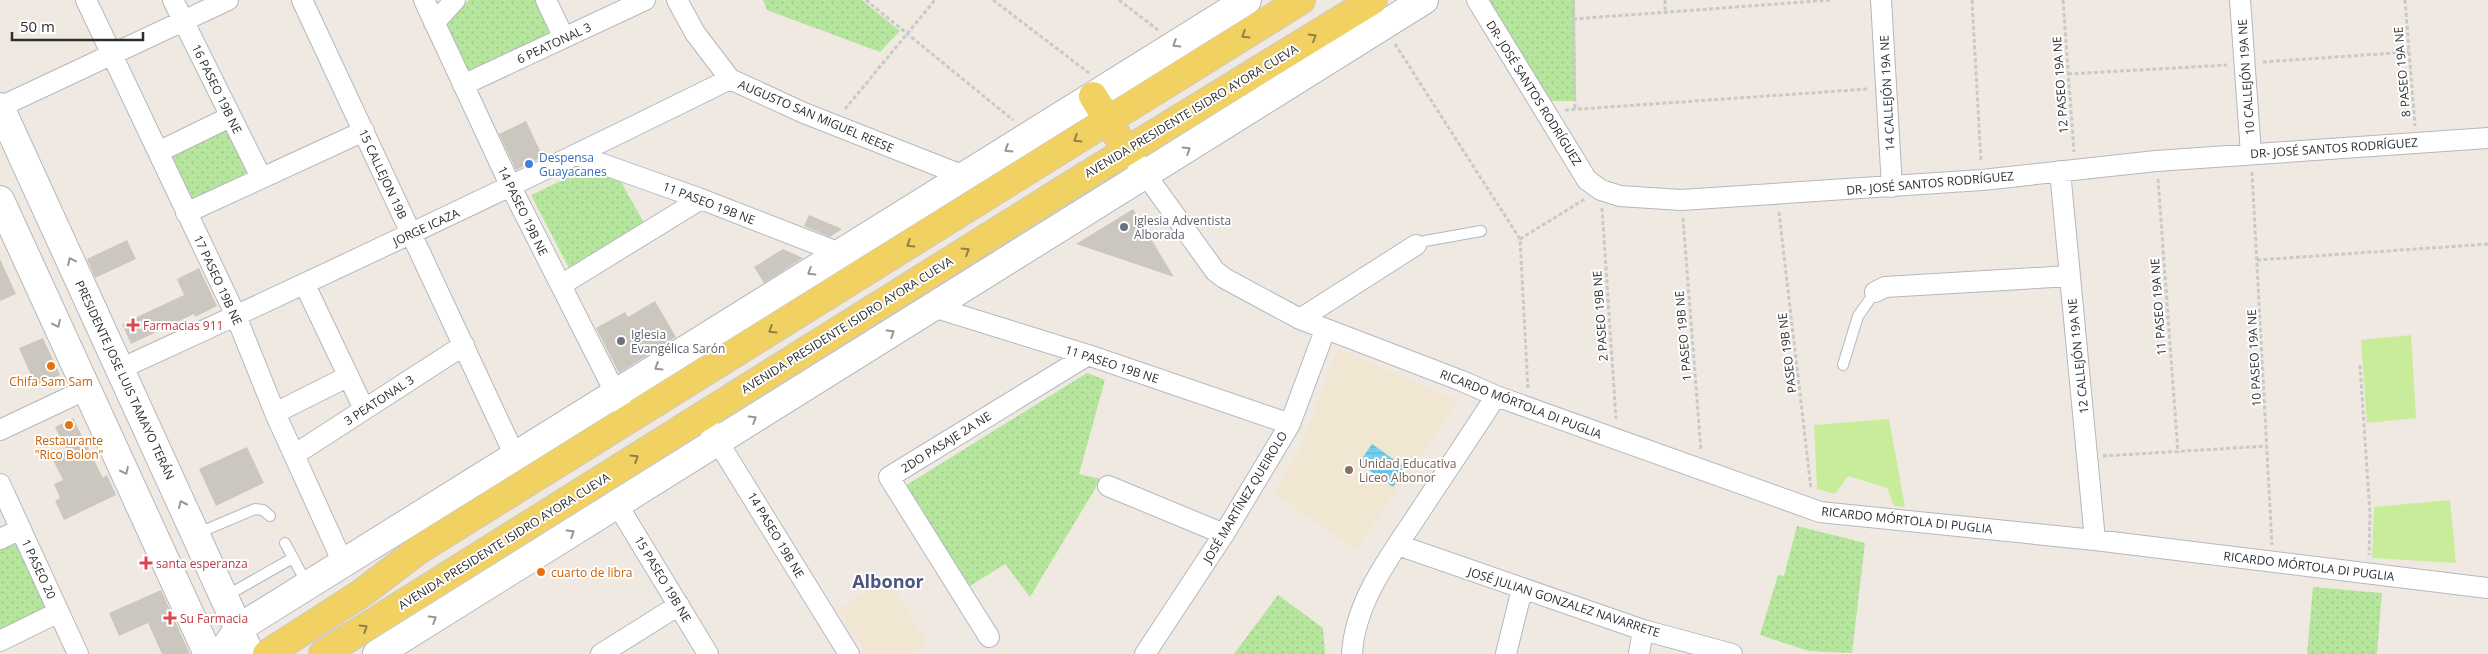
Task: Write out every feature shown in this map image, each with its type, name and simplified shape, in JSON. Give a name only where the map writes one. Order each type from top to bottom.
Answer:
[{"type":"main road","points":[[221,654],[239,628],[1247,0]]},
{"type":"main road","points":[[267,654],[362,593],[417,551],[1301,0]]},
{"type":"main road","name":"AVENIDA PRESIDENTE ISIDRO AYORA CUEVA","points":[[323,654],[1068,187],[1373,0]]},
{"type":"main road","points":[[377,654],[1384,27],[1424,0]]},
{"type":"main road","points":[[1068,187],[1075,176],[1114,150],[1118,137],[1109,120],[1100,91]]},
{"type":"main road","name":"PRESIDENTE JOSE LUIS TAMAYO TERÁN","points":[[0,107],[250,654]]},
{"type":"main road","points":[[0,200],[7,233],[87,389],[208,654]]},
{"type":"street","name":"17 PASEO 19B NE","points":[[86,0],[236,316],[275,413],[343,563]]},
{"type":"street","name":"16 PASEO 19B NE","points":[[173,0],[261,177]]},
{"type":"street","points":[[0,107],[228,0]]},
{"type":"street","name":"15 CALLEJON 19B","points":[[302,0],[515,456]]},
{"type":"street","name":"14 PASEO 19B NE","points":[[424,0],[511,188],[629,419]]},
{"type":"street","points":[[434,23],[455,0]]},
{"type":"street","points":[[546,0],[564,38]]},
{"type":"street","name":"6 PEATONAL 3","points":[[464,85],[645,0]]},
{"type":"street","name":"AUGUSTO SAN MIGUEL REESE","points":[[677,0],[695,33],[730,79],[804,113],[964,176]]},
{"type":"street","name":"DR- JOSÉ SANTOS RODRÍGUEZ","points":[[1477,0],[1546,110],[1587,180],[1600,190],[1620,196],[1681,200],[1892,187],[1982,180],[2156,161],[2488,138]]},
{"type":"street","name":"14 CALLEJÓN 19A NE","points":[[1881,0],[1892,187]]},
{"type":"street","name":"10 CALLEJÓN 19A NE","points":[[2240,0],[2251,154]]},
{"type":"street","name":"JORGE ICAZA","points":[[120,369],[511,188],[730,79]]},
{"type":"street","points":[[158,152],[230,117]]},
{"type":"street","points":[[186,213],[364,131]]},
{"type":"street","points":[[1128,150],[1145,176]]},
{"type":"street","name":"11 PASEO 19B NE","points":[[577,155],[701,199],[840,254]]},
{"type":"street","name":"12 CALLEJÓN 19A NE","points":[[2067,170],[2070,276],[2096,540]]},
{"type":"street","name":"RICARDO MÓRTOLA DI PUGLIA","points":[[1145,176],[1218,274],[1300,320],[1462,381],[1496,396],[1814,510],[2096,540],[2488,588]]},
{"type":"street","points":[[561,285],[701,199]]},
{"type":"street","points":[[1300,320],[1416,245]]},
{"type":"street","points":[[1876,292],[1885,287],[2070,276]]},
{"type":"street","points":[[305,285],[347,377],[364,409]]},
{"type":"street","name":"11 PASEO 19B NE","points":[[933,307],[1088,355],[1290,424]]},
{"type":"street","name":"JOSÉ MARTÍNEZ QUEIROLO","points":[[1145,654],[1224,534],[1290,424],[1325,330]]},
{"type":"street","name":"3 PEATONAL 3","points":[[294,455],[464,346]]},
{"type":"street","name":"2DO PASAJE 2A NE","points":[[990,637],[889,477],[1088,355]]},
{"type":"street","points":[[275,413],[347,377]]},
{"type":"street","points":[[0,430],[87,389]]},
{"type":"street","points":[[1352,654],[1353,637],[1365,600],[1398,545],[1496,396]]},
{"type":"street","name":"14 PASEO 19B NE","points":[[702,416],[848,654]]},
{"type":"street","name":"1 PASEO 20","points":[[0,484],[78,654]]},
{"type":"street","points":[[1108,486],[1224,534]]},
{"type":"street","name":"15 PASEO 19B NE","points":[[617,504],[708,654]]},
{"type":"street","points":[[0,539],[21,529]]},
{"type":"street","name":"JOSÉ JULIAN GONZALEZ NAVARRETE","points":[[1398,545],[1522,590],[1643,630],[1732,654]]},
{"type":"street","points":[[1506,654],[1522,590]]},
{"type":"street","points":[[602,654],[679,605]]},
{"type":"street","points":[[0,641],[59,612]]},
{"type":"street","points":[[1639,654],[1643,630]]},
{"type":"lane","points":[[1416,245],[1425,241],[1481,231]]},
{"type":"lane","points":[[1843,365],[1858,316],[1876,292]]},
{"type":"lane","points":[[196,535],[255,509],[263,510],[270,516]]},
{"type":"lane","points":[[285,543],[308,585]]},
{"type":"lane","points":[[225,596],[293,558]]},
{"type":"path","points":[[866,0],[1031,134]]},
{"type":"path","points":[[833,124],[936,0]]},
{"type":"path","points":[[993,0],[1100,91]]},
{"type":"path","points":[[1119,0],[1177,44]]},
{"type":"path","points":[[1573,0],[1575,110]]},
{"type":"path","points":[[1665,0],[1665,10]]},
{"type":"path","points":[[1574,19],[1665,10],[1831,0]]},
{"type":"path","points":[[1972,0],[1982,180]]},
{"type":"path","name":"12 PASEO 19A NE","points":[[2063,0],[2067,170]]},
{"type":"path","name":"8 PASEO 19A NE","points":[[2405,0],[2416,142]]},
{"type":"path","points":[[1384,27],[1520,240],[1530,408]]},
{"type":"path","points":[[1546,110],[1575,110],[1886,88]]},
{"type":"path","name":"10 PASEO 19A NE","points":[[2251,154],[2273,562]]},
{"type":"path","name":"11 PASEO 19A NE","points":[[2156,161],[2178,453]]},
{"type":"path","points":[[1520,240],[1600,190]]},
{"type":"path","name":"2 PASEO 19B NE","points":[[1600,190],[1617,440]]},
{"type":"path","name":"PASEO 19B NE","points":[[1777,194],[1814,510]]},
{"type":"path","name":"1 PASEO 19B NE","points":[[1681,200],[1703,471]]},
{"type":"path","points":[[2257,260],[2488,244]]},
{"type":"path","points":[[2360,365],[2370,514],[2368,573]]},
{"type":"path","points":[[2088,457],[2178,453],[2267,446]]},
{"type":"shaded area","name":"Unidad Educativa Liceo Albonor","points":[[1338,349],[1458,401],[1356,549],[1275,494],[1301,447]]},
{"type":"shaded area","points":[[886,578],[928,643],[912,654],[866,654],[838,610]]},
{"type":"green space","points":[[469,0],[535,0],[551,37],[470,78],[446,24]]},
{"type":"green space","points":[[763,0],[862,0],[900,31],[880,52],[767,10]]},
{"type":"green space","points":[[1487,0],[1575,0],[1576,101],[1547,101]]},
{"type":"green space","points":[[230,117],[261,177],[186,213],[158,152]]},
{"type":"green space","points":[[584,170],[621,182],[644,223],[569,268],[531,195]]},
{"type":"green space","points":[[2411,335],[2416,418],[2367,423],[2361,340]]},
{"type":"green space","points":[[1087,373],[1105,380],[1079,474],[1101,479],[1030,597],[1005,564],[970,586],[905,486]]},
{"type":"green space","points":[[1889,419],[1905,507],[1894,506],[1887,488],[1848,476],[1835,494],[1817,489],[1814,425]]},
{"type":"green space","points":[[2450,500],[2456,563],[2372,558],[2374,507]]},
{"type":"green space","points":[[1797,526],[1865,543],[1852,653],[1809,651],[1760,635],[1778,575],[1784,576]]},
{"type":"green space","points":[[21,529],[59,612],[0,641],[0,539]]},
{"type":"green space","points":[[2313,587],[2382,593],[2377,654],[2307,654]]},
{"type":"green space","points":[[1278,595],[1323,628],[1325,654],[1234,654]]},
{"type":"water","points":[[1372,444],[1406,468],[1393,487],[1359,463]]},
{"type":"building","points":[[526,121],[543,157],[516,170],[499,134]]},
{"type":"building","name":"Iglesia Adventista Alborada","points":[[1133,209],[1174,277],[1076,244]]},
{"type":"building","points":[[809,215],[842,229],[830,237],[804,226]]},
{"type":"building","points":[[127,240],[136,259],[95,278],[87,259]]},
{"type":"building","points":[[783,249],[803,258],[764,283],[754,267]]},
{"type":"building","points":[[0,259],[16,294],[0,301]]},
{"type":"building","points":[[199,268],[217,306],[195,317],[194,314],[131,344],[122,324],[184,295],[177,279]]},
{"type":"building","points":[[655,301],[676,337],[619,373],[596,328],[625,312],[628,317]]},
{"type":"building","points":[[43,338],[60,375],[36,386],[19,348]]},
{"type":"building","points":[[73,418],[103,478],[107,475],[116,495],[64,520],[55,501],[60,498],[54,484],[63,480],[52,458],[67,451],[55,427]]},
{"type":"building","points":[[247,447],[264,483],[216,506],[199,469]]},
{"type":"building","points":[[161,590],[190,654],[162,654],[148,623],[119,636],[109,613]]},
{"type":"place","name":"Despensa Guayacanes","points":[[529,164]]},
{"type":"place","name":"Iglesia Adventista Alborada","points":[[1124,227]]},
{"type":"place","name":"Farmacias 911","points":[[133,325]]},
{"type":"place","name":"Iglesia Evangélica Sarón","points":[[621,341]]},
{"type":"place","name":"Chifa Sam Sam","points":[[51,366]]},
{"type":"place","name":"Restaurante \"Rico Bolon\"","points":[[69,425]]},
{"type":"place","name":"Unidad Educativa Liceo Albonor","points":[[1349,470]]},
{"type":"place","name":"santa esperanza","points":[[146,563]]},
{"type":"place","name":"cuarto de libra","points":[[541,572]]},
{"type":"place","name":"Su Farmacia","points":[[170,618]]},
{"type":"district","name":"Albonor","points":[[888,581]]}]
